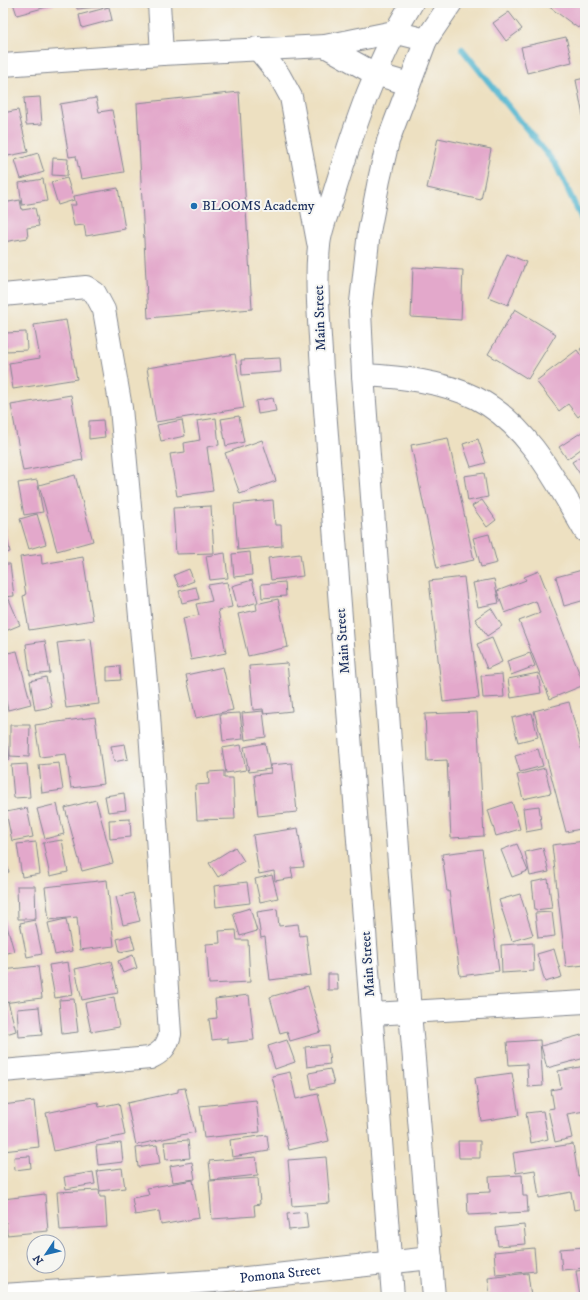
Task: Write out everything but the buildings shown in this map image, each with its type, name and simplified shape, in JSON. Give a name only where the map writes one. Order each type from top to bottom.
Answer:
[{"type":"street","points":[[159,3],[162,54]]},
{"type":"street","name":"Main Street","points":[[392,1297],[372,1014],[322,370],[319,244],[344,161],[375,74],[394,32],[412,3]]},
{"type":"street","points":[[434,1297],[432,1258],[410,1012],[363,375],[360,311],[369,232],[388,141],[426,40],[450,3]]},
{"type":"street","points":[[3,65],[257,48],[325,46],[394,32],[426,40]]},
{"type":"street","points":[[325,46],[375,74],[409,84]]},
{"type":"street","points":[[257,48],[279,76],[291,97],[319,244]]},
{"type":"street","points":[[3,295],[86,287],[96,293],[104,310],[121,408],[147,691],[170,1034],[168,1043],[163,1050],[150,1058],[3,1071]]},
{"type":"street","points":[[363,375],[392,376],[429,383],[477,398],[504,418],[526,440],[547,468],[585,531]]},
{"type":"street","points":[[372,1014],[585,1002]]},
{"type":"street","name":"Pomona Street","points":[[3,1295],[229,1288],[390,1262],[432,1258]]},
{"type":"waterway","points":[[462,49],[556,165],[585,226]]},
{"type":"place","name":"BLOOMS Academy","points":[[194,206]]}]
